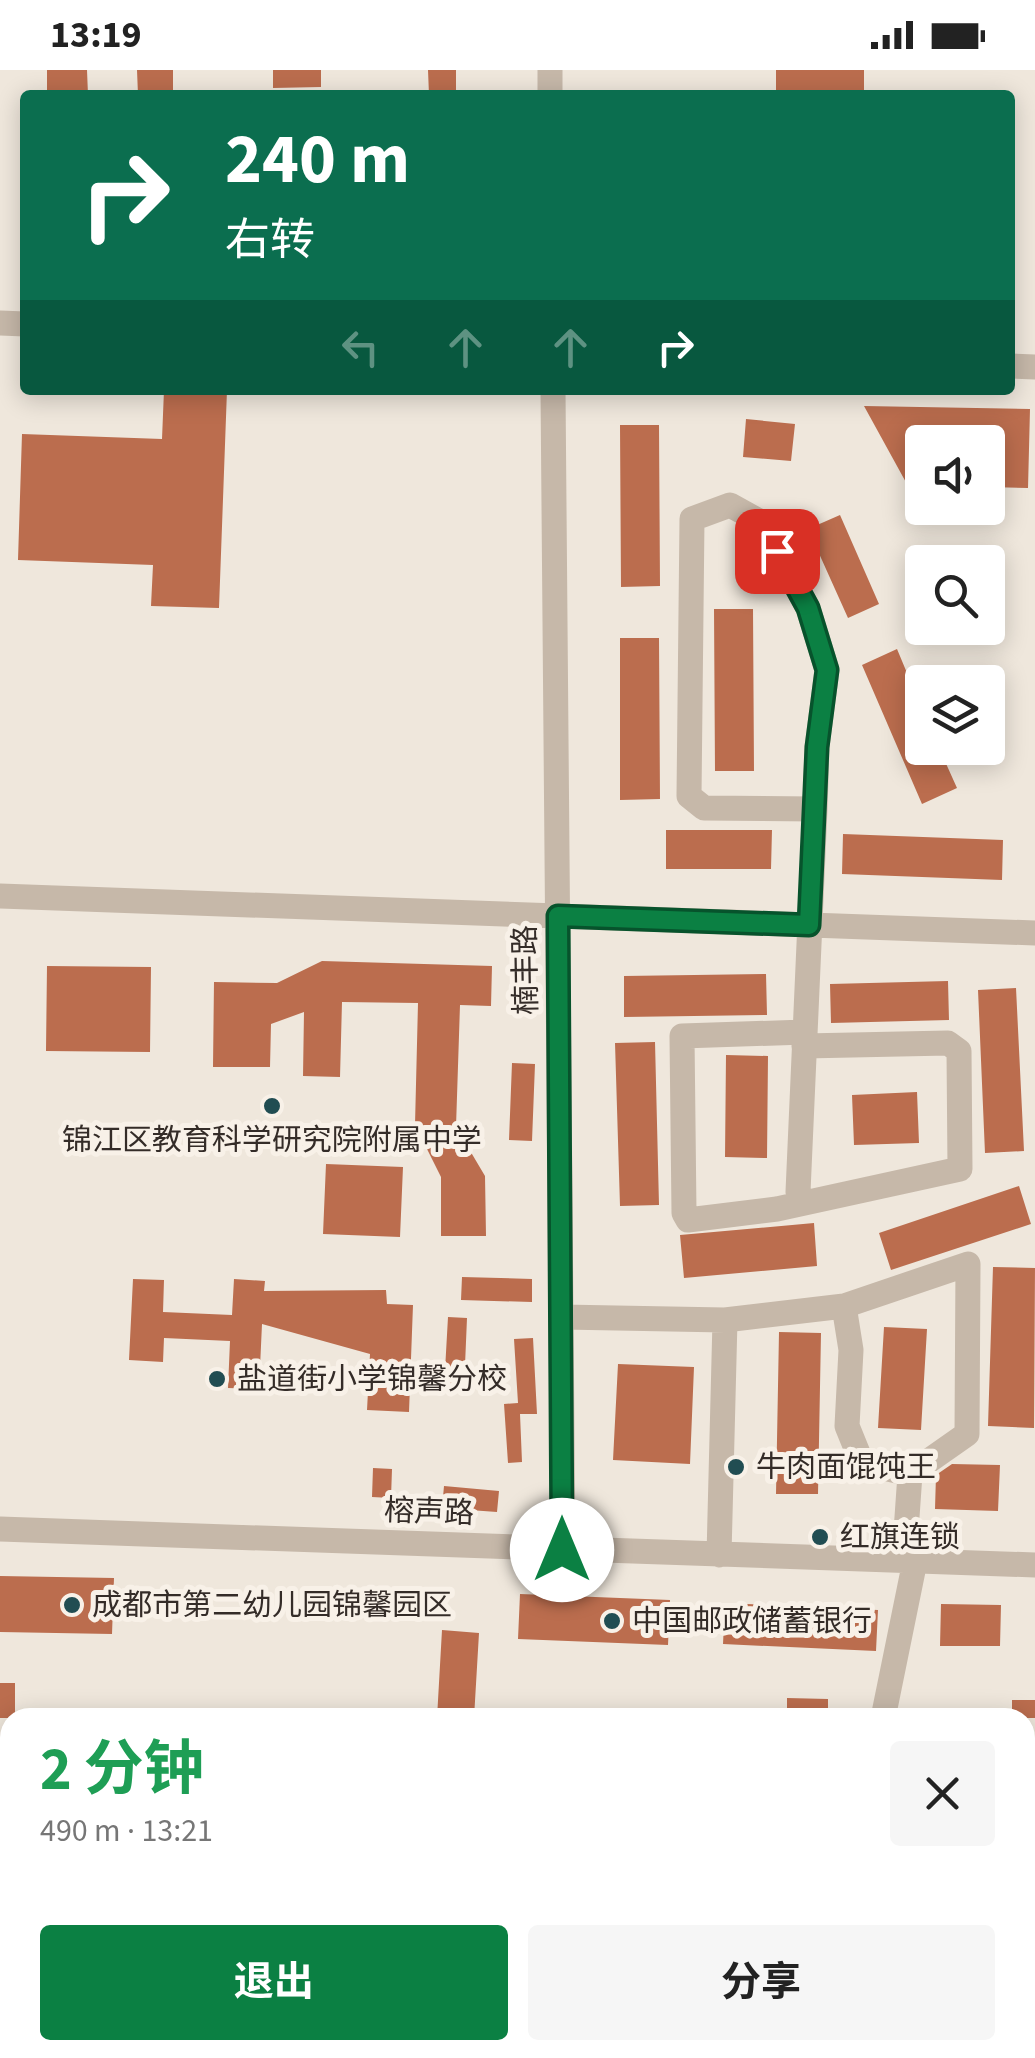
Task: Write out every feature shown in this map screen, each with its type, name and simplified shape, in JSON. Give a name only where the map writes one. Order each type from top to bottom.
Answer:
[{"type":"street","name":"楠丰路","points":[[553,395],[562,1550]]},
{"type":"street","points":[[798,1192],[815,810],[817,747],[827,670],[808,608],[761,522],[730,504],[692,519],[689,796],[704,808],[815,810]]},
{"type":"street","points":[[0,896],[1035,934]]},
{"type":"street","points":[[682,1036],[805,1039],[948,1043],[959,1051],[960,1169],[777,1209],[688,1220],[684,1213],[682,1036]]},
{"type":"street","points":[[562,1317],[725,1320],[844,1306],[968,1264],[967,1434],[910,1474],[862,1463],[847,1426],[852,1350],[844,1306]]},
{"type":"street","points":[[719,1554],[725,1320]]},
{"type":"street","points":[[885,1708],[910,1561],[910,1474]]},
{"type":"street","name":"榕声路","points":[[0,1529],[1035,1565]]},
{"type":"building","points":[[47,70],[87,70],[88,90],[47,90]]},
{"type":"building","points":[[137,70],[173,70],[173,90],[138,90]]},
{"type":"building","points":[[273,70],[321,70],[321,87],[273,88]]},
{"type":"building","points":[[428,70],[456,70],[456,90],[429,90]]},
{"type":"building","points":[[776,70],[864,70],[864,90],[776,90]]},
{"type":"building","points":[[164,395],[227,395],[219,608],[151,606],[153,565],[18,560],[22,434],[162,439]]},
{"type":"building","points":[[864,406],[1030,409],[1028,488],[1005,487],[1005,425],[905,425],[905,481]]},
{"type":"building","points":[[746,419],[795,424],[791,461],[743,457]]},
{"type":"building","points":[[620,425],[659,425],[660,586],[621,587]]},
{"type":"building","points":[[840,515],[879,604],[848,618],[808,529]]},
{"type":"building","points":[[714,609],[753,609],[754,771],[715,771]]},
{"type":"building","points":[[620,638],[659,638],[660,799],[620,800]]},
{"type":"building","points":[[897,649],[905,668],[905,765],[862,665]]},
{"type":"building","points":[[905,765],[947,765],[957,788],[922,804]]},
{"type":"building","points":[[666,830],[772,830],[771,869],[666,869]]},
{"type":"building","points":[[843,834],[1003,840],[1002,880],[842,874]]},
{"type":"building","points":[[322,961],[492,966],[491,1006],[460,1005],[456,1127],[485,1176],[486,1236],[441,1236],[441,1177],[415,1125],[418,1003],[342,1002],[340,1077],[303,1076],[304,1012],[271,1024],[270,1067],[213,1067],[214,982],[277,983]]},
{"type":"building","points":[[47,966],[151,967],[150,1052],[46,1051]]},
{"type":"building","points":[[766,974],[767,1015],[624,1017],[624,976]]},
{"type":"building","points":[[948,981],[949,1020],[831,1023],[830,984]]},
{"type":"building","points":[[1016,988],[1024,1151],[985,1153],[978,990]]},
{"type":"building","points":[[655,1042],[659,1205],[620,1206],[615,1043]]},
{"type":"building","points":[[726,1055],[768,1056],[767,1158],[725,1157]]},
{"type":"building","points":[[512,1063],[535,1064],[532,1141],[509,1140]]},
{"type":"building","points":[[917,1092],[919,1143],[854,1145],[852,1095]]},
{"type":"building","points":[[326,1164],[403,1167],[400,1237],[323,1234]]},
{"type":"building","points":[[1019,1186],[1031,1224],[891,1270],[879,1233]]},
{"type":"building","points":[[814,1223],[817,1266],[684,1278],[680,1235]]},
{"type":"building","points":[[993,1267],[1035,1268],[1034,1428],[988,1426]]},
{"type":"building","points":[[462,1277],[532,1279],[532,1302],[461,1300]]},
{"type":"building","points":[[133,1279],[164,1280],[163,1312],[232,1315],[234,1279],[265,1281],[264,1291],[386,1290],[387,1304],[413,1305],[409,1412],[367,1410],[370,1354],[262,1324],[259,1389],[228,1388],[230,1341],[164,1338],[163,1362],[129,1360]]},
{"type":"building","points":[[448,1317],[467,1318],[464,1389],[444,1388]]},
{"type":"building","points":[[884,1327],[927,1329],[921,1430],[878,1428]]},
{"type":"building","points":[[779,1332],[821,1333],[818,1494],[776,1494]]},
{"type":"building","points":[[533,1338],[537,1414],[520,1414],[522,1462],[508,1463],[504,1404],[518,1403],[514,1339]]},
{"type":"building","points":[[618,1364],[694,1367],[690,1464],[613,1460]]},
{"type":"building","points":[[952,1464],[1000,1465],[998,1511],[935,1509],[936,1475]]},
{"type":"building","points":[[373,1468],[392,1469],[391,1498],[372,1497]]},
{"type":"building","points":[[444,1486],[499,1491],[497,1512],[442,1508]]},
{"type":"building","points":[[0,1576],[114,1578],[112,1634],[0,1632]]},
{"type":"building","points":[[520,1594],[670,1600],[668,1645],[518,1639]]},
{"type":"building","points":[[725,1603],[878,1610],[876,1651],[723,1644]]},
{"type":"building","points":[[941,1604],[1001,1605],[1000,1646],[940,1646]]},
{"type":"building","points":[[442,1630],[479,1633],[475,1708],[438,1708]]},
{"type":"building","points":[[0,1683],[15,1683],[15,1708],[0,1708]]},
{"type":"building","points":[[787,1698],[828,1699],[828,1708],[787,1708]]},
{"type":"building","points":[[1012,1700],[1035,1700],[1035,1708],[1012,1708]]},
{"type":"place","name":"锦江区教育科学研究院附属中学","points":[[272,1106]]},
{"type":"place","name":"盐道街小学锦馨分校","points":[[217,1379]]},
{"type":"place","name":"牛肉面馄饨王","points":[[736,1467]]},
{"type":"place","name":"红旗连锁","points":[[820,1537]]},
{"type":"place","name":"成都市第二幼儿园锦馨园区","points":[[72,1605]]},
{"type":"place","name":"中国邮政储蓄银行","points":[[612,1621]]},
{"type":"route","points":[[562,1550],[558,916],[809,925],[817,747],[827,670],[808,608],[777,551]]}]
